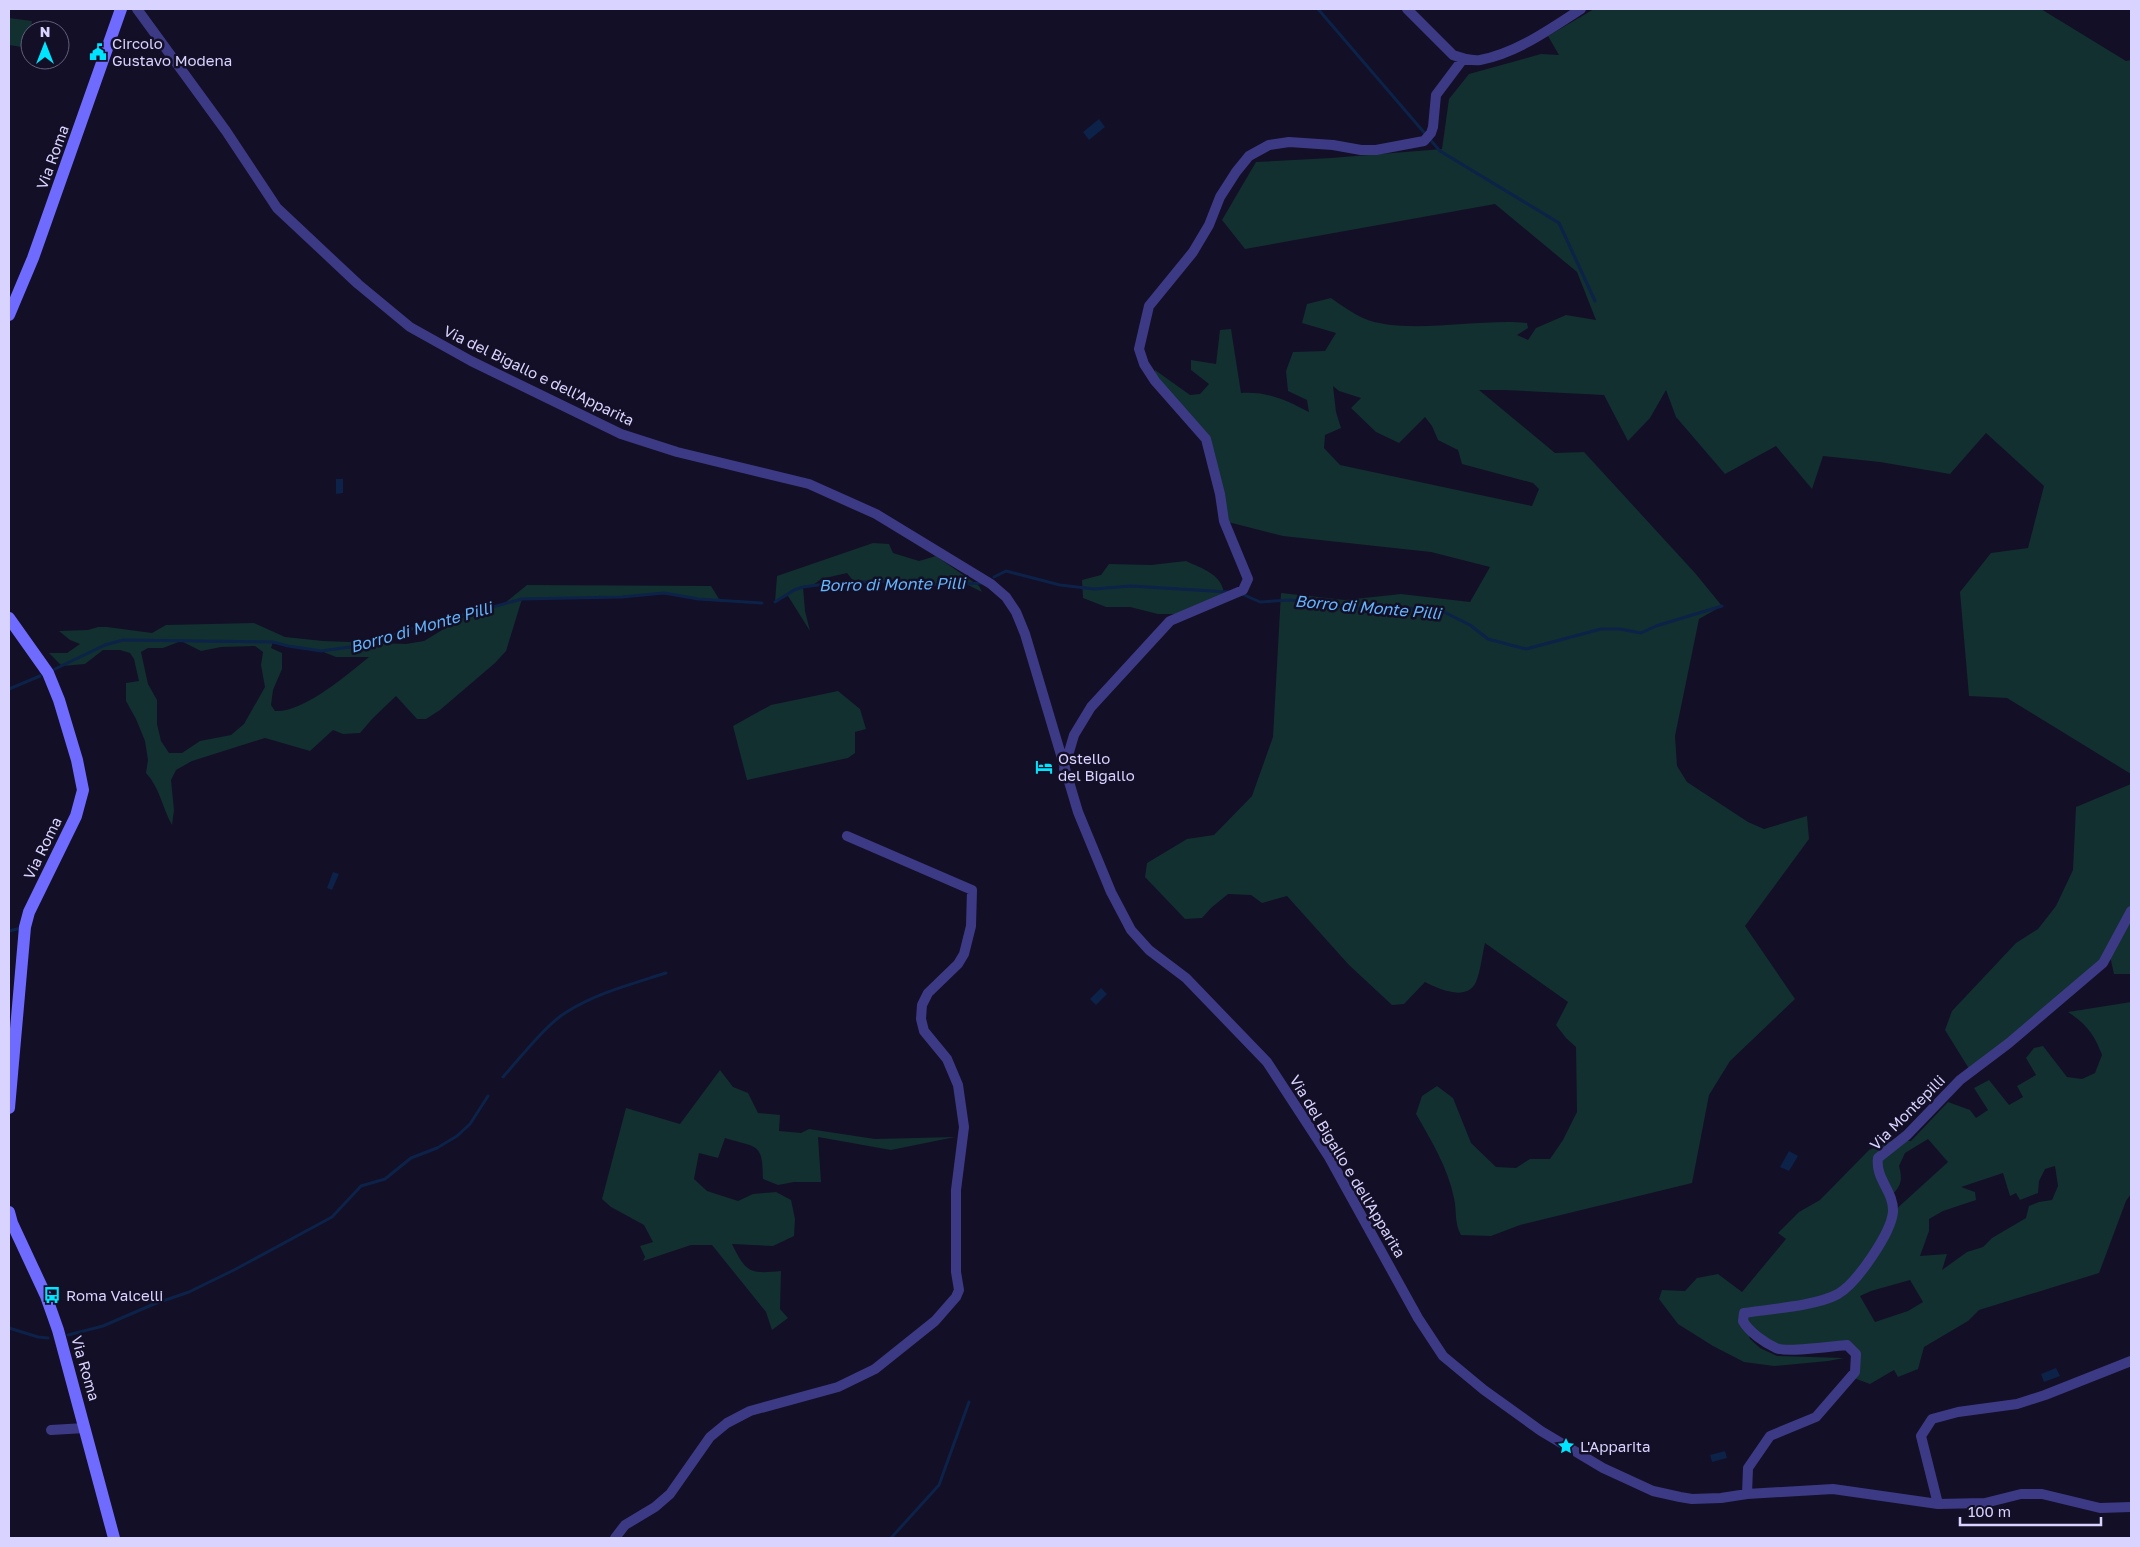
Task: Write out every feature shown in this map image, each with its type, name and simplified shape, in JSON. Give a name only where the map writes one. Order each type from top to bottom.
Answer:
[{"type":"main road","name":"Via Roma","points":[[9,315],[33,258],[121,9]]},
{"type":"main road","name":"Via Roma","points":[[9,618],[48,673],[59,700],[84,790],[76,816],[29,912],[25,927],[9,1108]]},
{"type":"main road","name":"Via Roma","points":[[9,1212],[12,1223],[46,1296],[61,1339],[114,1538]]},
{"type":"street","name":"Via del Bigallo e dell'Apparita","points":[[126,9],[138,10],[226,131],[277,208],[358,284],[410,327],[471,360],[621,434],[677,452],[809,484],[876,514],[991,584],[1006,597],[1016,612],[1022,626],[1064,769],[1085,832],[1130,930],[1149,950],[1186,978],[1267,1062],[1329,1157],[1418,1318],[1442,1356],[1491,1396],[1541,1431],[1603,1468],[1653,1491],[1692,1499],[1833,1489],[1938,1504],[1965,1505],[1985,1503],[2021,1494],[2042,1494],[2100,1508],[2131,1507]]},
{"type":"street","points":[[1407,9],[1453,55],[1463,59],[1479,60],[1524,44],[1581,9]]},
{"type":"street","points":[[1064,769],[1074,735],[1091,707],[1170,621],[1242,590],[1248,579],[1224,522],[1220,494],[1206,440],[1155,381],[1144,364],[1139,349],[1148,306],[1193,252],[1209,225],[1220,197],[1249,156],[1268,146],[1289,142],[1376,150],[1424,141],[1431,133],[1436,95],[1463,59]]},
{"type":"street","points":[[615,1538],[625,1525],[655,1507],[670,1494],[710,1437],[727,1423],[750,1411],[838,1387],[875,1369],[935,1321],[956,1298],[959,1290],[956,1272],[956,1190],[964,1127],[958,1086],[947,1059],[924,1032],[922,1005],[928,993],[958,964],[964,954],[971,926],[972,890],[847,836]]},
{"type":"street","name":"Via Montepilli","points":[[1747,1494],[1748,1468],[1770,1436],[1816,1417],[1855,1372],[1856,1354],[1848,1345],[1777,1349],[1747,1328],[1742,1321],[1744,1313],[1802,1305],[1839,1294],[1878,1250],[1893,1213],[1891,1196],[1876,1168],[1878,1158],[1906,1135],[1960,1080],[2009,1043],[2103,963],[2131,911]]},
{"type":"street","points":[[1938,1504],[1921,1436],[1932,1419],[1958,1412],[2017,1404],[2131,1361]]},
{"type":"street","points":[[51,1430],[85,1428]]},
{"type":"green space","points":[[1594,9],[2041,9],[2126,61],[2131,60],[2131,774],[2007,698],[1969,696],[1960,592],[1991,553],[2028,548],[2044,486],[1986,433],[1950,474],[1880,462],[1823,456],[1812,489],[1776,446],[1725,474],[1676,417],[1666,390],[1650,418],[1628,441],[1604,395],[1479,390],[1555,453],[1584,452],[1695,573],[1722,606],[1699,619],[1675,736],[1677,766],[1687,782],[1748,822],[1764,829],[1807,816],[1809,839],[1745,926],[1795,999],[1730,1061],[1709,1095],[1692,1183],[1520,1225],[1491,1236],[1461,1235],[1457,1226],[1454,1198],[1448,1176],[1416,1114],[1422,1096],[1437,1086],[1453,1098],[1471,1143],[1496,1167],[1516,1168],[1530,1159],[1550,1159],[1563,1140],[1577,1112],[1576,1047],[1556,1025],[1568,1002],[1485,943],[1478,977],[1472,988],[1460,993],[1452,992],[1425,982],[1404,1004],[1392,1005],[1349,965],[1287,896],[1262,903],[1251,895],[1228,894],[1202,918],[1185,919],[1145,877],[1147,863],[1187,839],[1214,835],[1252,796],[1273,737],[1281,593],[1345,600],[1401,594],[1470,602],[1490,567],[1431,552],[1283,536],[1224,521],[1206,439],[1155,381],[1155,370],[1190,395],[1200,394],[1209,384],[1191,370],[1191,360],[1216,364],[1220,330],[1231,329],[1241,393],[1259,393],[1276,397],[1309,412],[1307,400],[1288,391],[1286,371],[1293,352],[1325,351],[1336,333],[1302,323],[1307,304],[1331,298],[1363,318],[1399,326],[1527,323],[1528,328],[1517,335],[1528,340],[1536,328],[1566,315],[1596,320],[1577,272],[1495,204],[1245,249],[1222,220],[1256,162],[1442,149],[1449,99],[1469,74],[1541,54],[1559,55],[1548,36]],"holes":[[[1333,386],[1339,391],[1361,398],[1351,408],[1376,432],[1399,443],[1425,417],[1432,426],[1438,440],[1458,450],[1462,464],[1533,483],[1539,489],[1532,506],[1340,465],[1324,448],[1325,435],[1341,428],[1336,412]]]},
{"type":"green space","points":[[9,18],[24,20],[20,20],[20,47],[9,45]]},
{"type":"green space","points":[[873,543],[889,544],[893,553],[919,561],[936,556],[979,586],[982,592],[966,584],[943,585],[895,581],[855,583],[847,573],[821,579],[812,586],[803,587],[805,611],[810,631],[788,596],[775,602],[777,576]]},
{"type":"green space","points":[[1186,561],[1206,570],[1217,578],[1221,584],[1224,598],[1182,614],[1158,614],[1130,607],[1106,607],[1083,598],[1082,580],[1101,575],[1109,564],[1151,565]]},
{"type":"green space","points":[[527,585],[711,586],[719,599],[698,599],[664,593],[622,597],[522,599],[506,651],[495,663],[440,710],[426,719],[417,719],[396,696],[360,733],[343,734],[333,730],[310,751],[265,738],[192,761],[176,770],[171,780],[174,810],[172,825],[155,785],[146,773],[148,760],[145,741],[126,701],[126,683],[139,681],[134,659],[130,653],[120,650],[103,650],[85,664],[62,666],[49,653],[67,653],[80,644],[70,640],[59,631],[107,627],[152,633],[166,625],[254,623],[285,637],[323,641],[406,644],[424,641],[467,615],[506,602]],"holes":[[[181,641],[201,651],[221,647],[255,646],[263,652],[261,665],[265,687],[244,724],[231,735],[200,741],[182,753],[169,753],[161,741],[157,724],[157,700],[148,684],[141,652],[148,648],[163,648]],[[273,642],[321,651],[336,657],[369,657],[337,683],[311,700],[286,710],[275,711],[271,705],[273,690],[282,669],[282,653],[271,648]]]},
{"type":"green space","points":[[838,691],[860,709],[866,729],[855,732],[855,753],[848,758],[747,780],[733,726],[771,705]]},
{"type":"green space","points":[[2131,784],[2131,974],[2114,974],[2109,952],[1971,1072],[1945,1030],[1952,1011],[2016,943],[2038,929],[2056,906],[2073,870],[2076,807]]},
{"type":"green space","points":[[2131,1002],[2131,1194],[2126,1201],[2099,1273],[1979,1310],[1968,1321],[1924,1347],[1918,1369],[1898,1377],[1894,1370],[1870,1384],[1851,1377],[1856,1354],[1847,1345],[1777,1349],[1747,1329],[1750,1339],[1760,1348],[1777,1356],[1844,1358],[1774,1366],[1744,1362],[1713,1346],[1678,1324],[1659,1299],[1662,1290],[1685,1291],[1697,1278],[1718,1274],[1742,1292],[1786,1239],[1778,1233],[1799,1212],[1820,1200],[1869,1150],[1894,1140],[1911,1141],[1948,1102],[1970,1110],[1976,1118],[1988,1110],[1974,1088],[1989,1080],[2009,1105],[2023,1097],[2017,1086],[2036,1075],[2026,1058],[2034,1048],[2043,1046],[2067,1077],[2082,1079],[2095,1073],[2102,1055],[2099,1048],[2089,1030],[2068,1012]],"holes":[[[1928,1139],[1948,1162],[1893,1212],[1891,1196],[1900,1182],[1899,1166],[1905,1153]],[[2055,1166],[2058,1186],[2052,1200],[2029,1206],[2026,1218],[1992,1238],[1983,1247],[1967,1252],[1942,1270],[1947,1254],[1920,1256],[1929,1231],[1929,1219],[1943,1211],[1976,1200],[1975,1192],[1961,1187],[2003,1173],[2010,1196],[2016,1193],[2020,1200],[2038,1193],[2039,1181],[2045,1169]],[[1910,1280],[1923,1302],[1908,1311],[1875,1322],[1860,1296]]]},
{"type":"green space","points":[[720,1070],[733,1087],[748,1093],[758,1113],[780,1115],[779,1131],[801,1133],[809,1129],[875,1139],[955,1137],[891,1150],[818,1137],[821,1182],[794,1182],[778,1185],[763,1179],[762,1158],[756,1148],[725,1138],[718,1158],[699,1153],[694,1179],[707,1191],[738,1201],[753,1194],[776,1192],[791,1200],[795,1219],[794,1236],[773,1246],[732,1244],[741,1261],[750,1270],[762,1272],[781,1271],[780,1309],[788,1318],[772,1330],[766,1312],[712,1245],[691,1245],[643,1261],[645,1257],[640,1246],[653,1242],[644,1225],[611,1207],[602,1199],[626,1108],[680,1124]]},
{"type":"water","points":[[1099,119],[1105,127],[1089,140],[1083,132]]},
{"type":"water","points":[[336,479],[343,479],[343,493],[336,494]]},
{"type":"water","points":[[333,872],[339,874],[332,890],[327,888]]},
{"type":"water","points":[[1101,988],[1107,994],[1096,1005],[1090,999]]},
{"type":"water","points":[[1789,1151],[1798,1156],[1789,1171],[1780,1167]]},
{"type":"water","points":[[2056,1368],[2060,1376],[2044,1382],[2041,1374]]},
{"type":"water","points":[[1725,1451],[1727,1458],[1712,1462],[1710,1455]]},
{"type":"waterway","points":[[1318,9],[1440,151],[1559,223],[1595,301]]},
{"type":"waterway","name":"Borro di Monte Pilli","points":[[994,577],[1006,571],[1060,585],[1094,589],[1131,586],[1228,592]]},
{"type":"waterway","name":"Borro di Monte Pilli","points":[[775,602],[794,590],[803,587],[833,583],[895,581],[943,585],[982,583]]},
{"type":"waterway","name":"Borro di Monte Pilli","points":[[55,669],[105,645],[123,640],[273,642],[321,651],[365,645],[404,631],[522,599],[622,597],[664,593],[698,599],[762,603]]},
{"type":"waterway","name":"Borro di Monte Pilli","points":[[1242,594],[1260,602],[1290,600],[1354,608],[1408,608],[1442,611],[1470,625],[1488,639],[1526,649],[1601,629],[1620,629],[1641,633],[1656,626],[1722,606]]},
{"type":"waterway","name":"Borro di Monte Pilli","points":[[9,689],[40,676]]},
{"type":"waterway","points":[[9,931],[21,928]]},
{"type":"waterway","points":[[503,1077],[541,1034],[565,1013],[602,994],[666,973]]},
{"type":"waterway","points":[[68,1335],[103,1326],[154,1304],[189,1292],[332,1217],[361,1186],[385,1179],[411,1158],[437,1148],[457,1136],[470,1124],[488,1096]]},
{"type":"waterway","points":[[9,1328],[38,1337],[48,1338]]},
{"type":"waterway","points":[[891,1538],[939,1485],[969,1402]]},
{"type":"place","name":"Circolo Gustavo Modena","points":[[98,52]]},
{"type":"place","name":"Ostello del Bigallo","points":[[1044,767]]},
{"type":"place","name":"Roma Valcelli","points":[[52,1295]]},
{"type":"place","name":"L'Apparita","points":[[1566,1446]]}]
